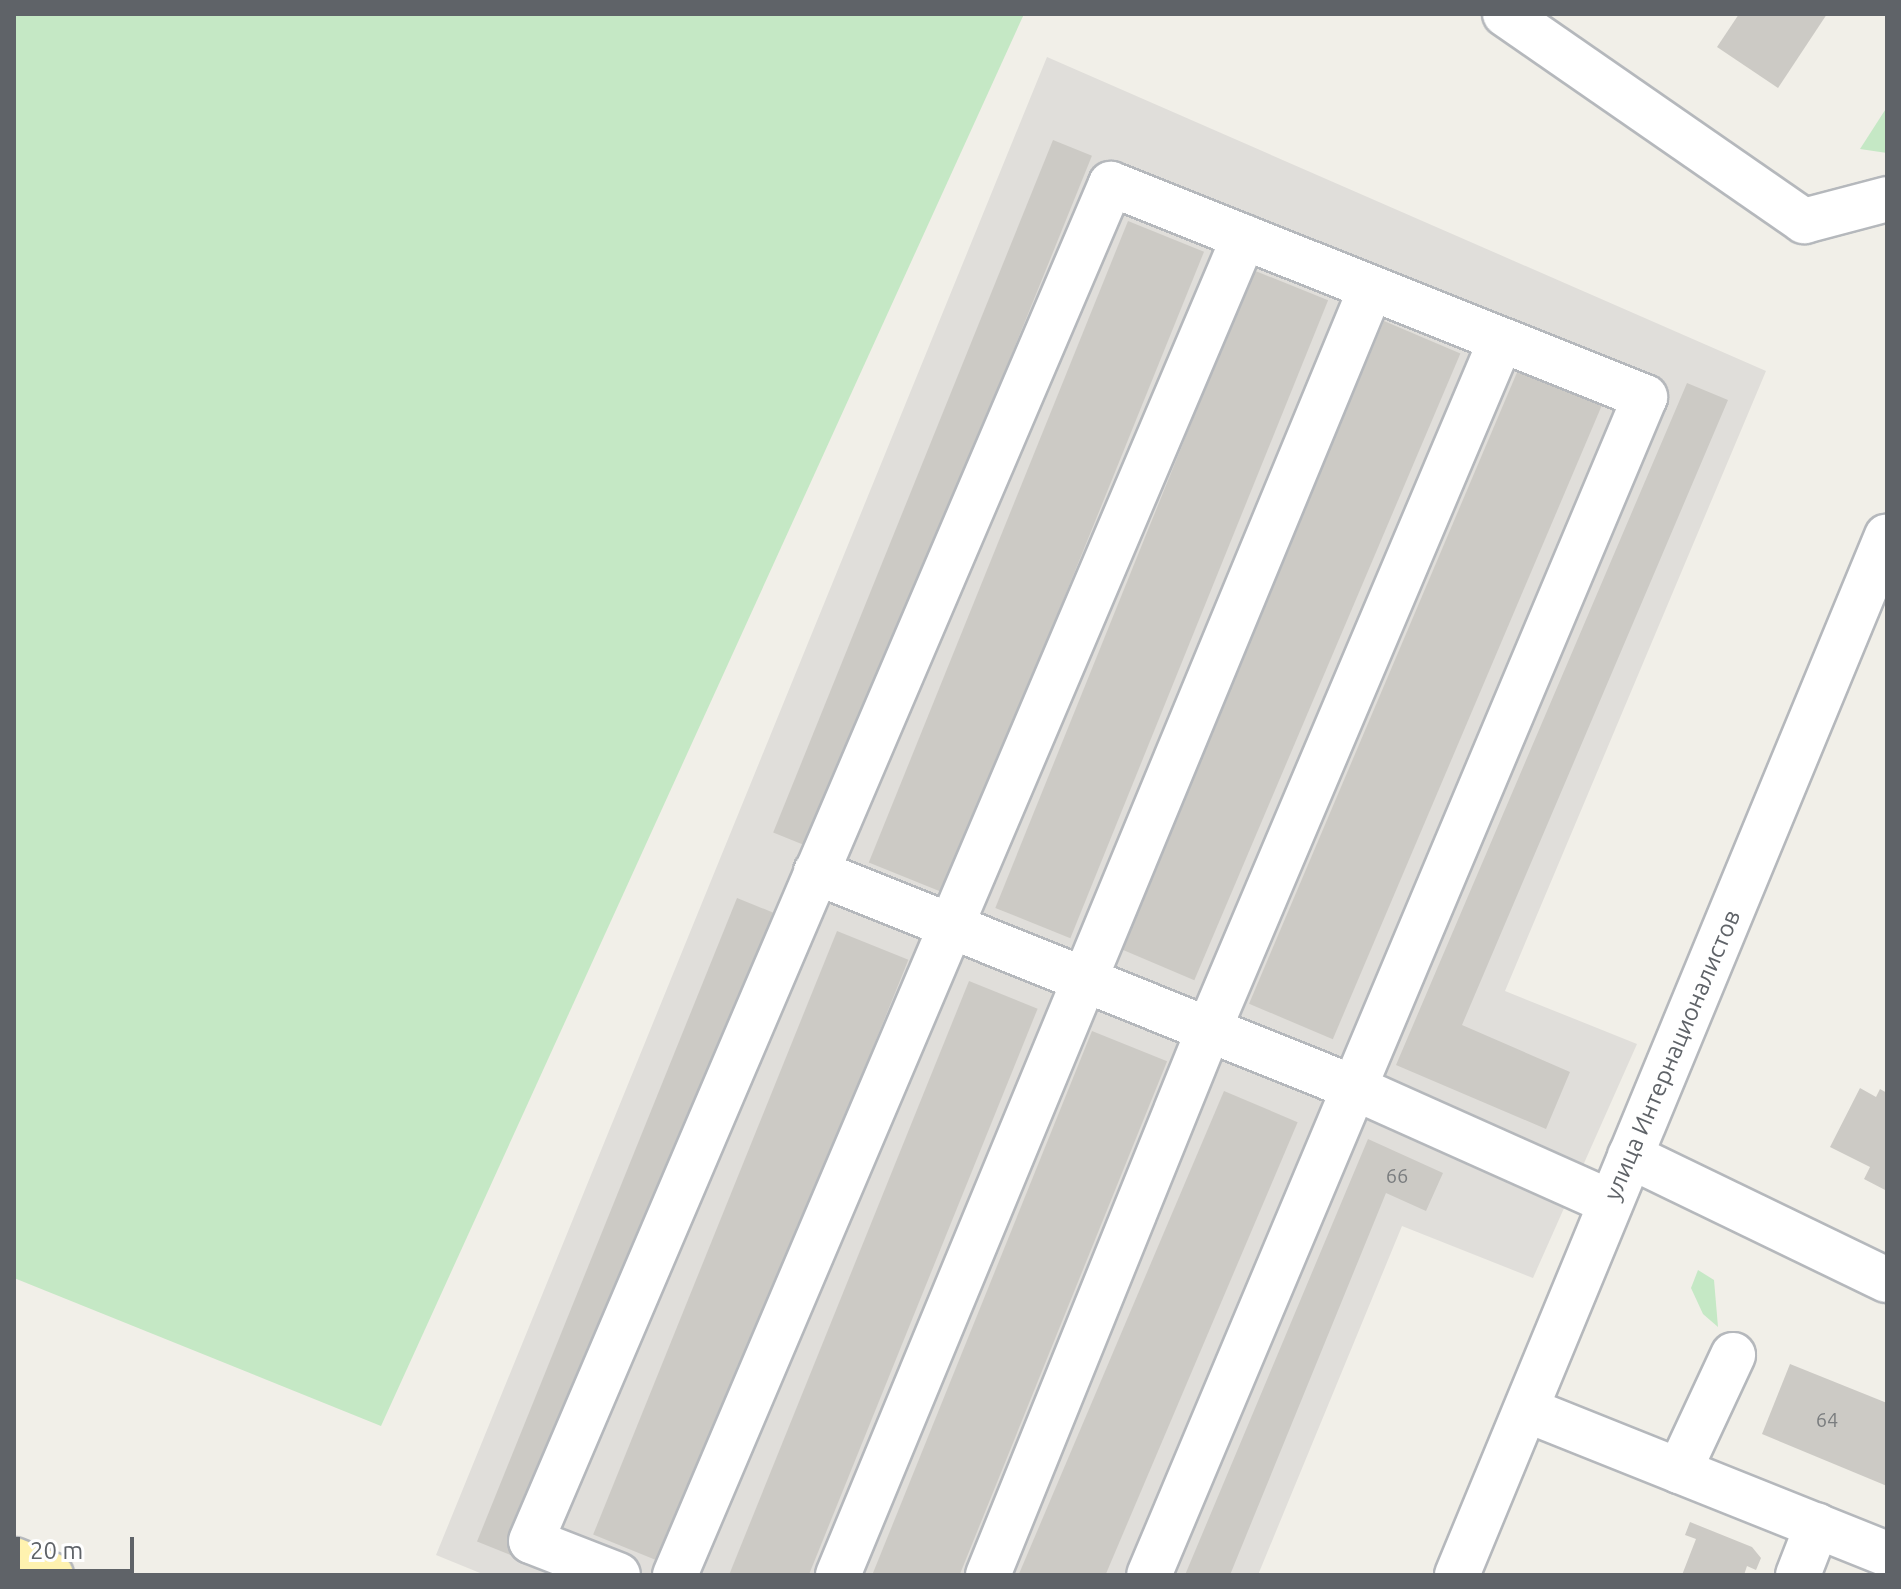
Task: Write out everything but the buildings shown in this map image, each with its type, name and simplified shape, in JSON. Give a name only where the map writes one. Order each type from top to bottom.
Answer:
[{"type":"main road","points":[[14,1560],[51,1575]]},
{"type":"street","points":[[1505,14],[1804,221],[1887,199]]},
{"type":"street","points":[[618,1575],[531,1541],[1111,184],[1645,397],[1357,1089],[1149,1575]]},
{"type":"street","points":[[675,1575],[1244,237]]},
{"type":"street","points":[[838,1575],[1371,288]]},
{"type":"street","points":[[988,1575],[1209,1029],[1501,340]]},
{"type":"street","name":"улица Интернационалистов","points":[[1457,1575],[1887,536]]},
{"type":"street","points":[[816,872],[1357,1089],[1610,1202]]},
{"type":"street","points":[[1630,1156],[1887,1280]]},
{"type":"street","points":[[1679,1471],[1733,1355]]},
{"type":"street","points":[[1527,1410],[1887,1554]]},
{"type":"street","points":[[1798,1575],[1817,1526]]},
{"type":"shaded area","points":[[1047,57],[1766,371],[1505,991],[1637,1044],[1533,1278],[1402,1226],[1258,1575],[485,1575],[436,1555]]},
{"type":"green space","points":[[14,14],[1024,14],[381,1426],[14,1278]]},
{"type":"green space","points":[[1887,107],[1887,153],[1860,149]]},
{"type":"green space","points":[[1698,1270],[1714,1280],[1718,1327],[1703,1314],[1691,1288]]}]
